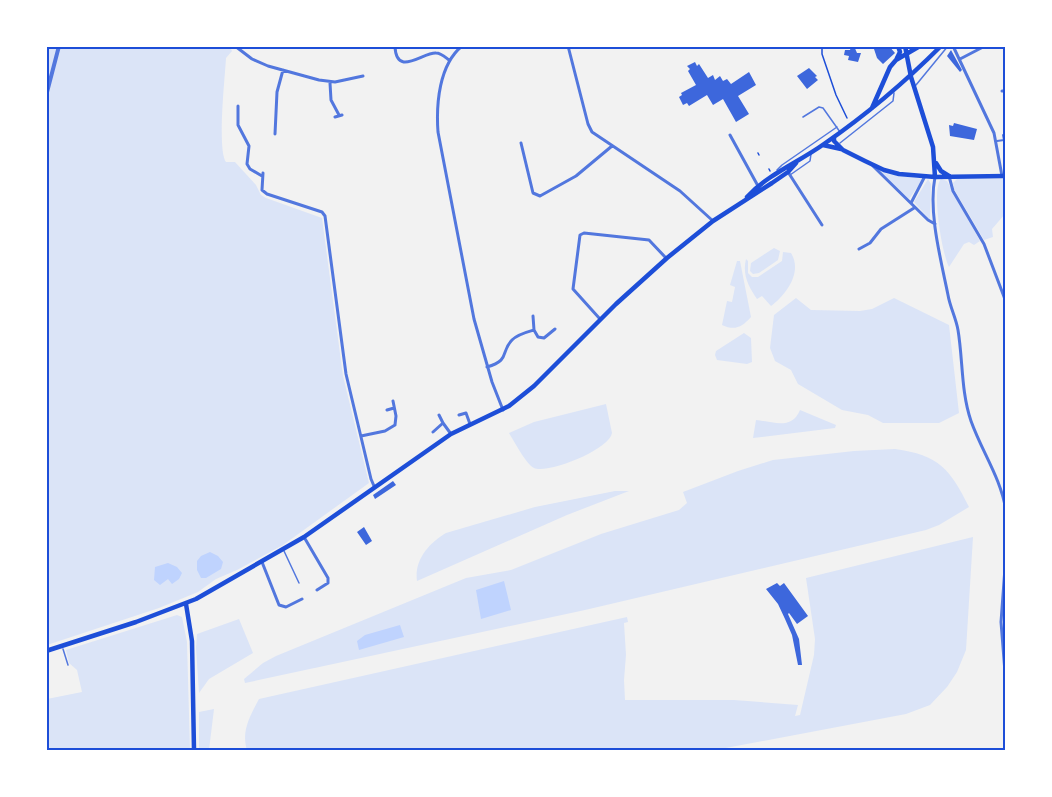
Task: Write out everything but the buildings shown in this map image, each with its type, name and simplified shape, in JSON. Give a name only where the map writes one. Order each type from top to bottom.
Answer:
[{"type":"main road","points":[[871,110],[888,70],[900,54],[898,46]]},
{"type":"main road","points":[[905,46],[911,77],[932,144],[936,177]]},
{"type":"main road","points":[[896,60],[920,46]]},
{"type":"main road","points":[[46,651],[186,604],[284,550],[451,434],[503,410],[534,386],[600,319],[667,258],[778,173],[823,145],[871,110],[911,77],[941,46]]},
{"type":"main road","points":[[834,137],[834,141],[843,150]]},
{"type":"main road","points":[[823,145],[843,150],[891,172],[936,177],[1004,176]]},
{"type":"main road","points":[[935,162],[949,176]]},
{"type":"main road","points":[[925,176],[935,162]]},
{"type":"main road","points":[[760,189],[789,173],[796,163]]},
{"type":"main road","points":[[186,604],[192,641],[194,750]]},
{"type":"street","points":[[46,96],[59,46]]},
{"type":"street","points":[[235,46],[252,59],[330,82],[363,76]]},
{"type":"street","points":[[395,46],[397,56],[403,62],[410,62],[434,53],[449,60]]},
{"type":"street","points":[[462,46],[449,60],[438,108],[438,132],[468,289],[487,367],[503,410]]},
{"type":"street","points":[[568,46],[590,129],[680,191],[713,221]]},
{"type":"street","points":[[953,46],[997,141],[1004,176]]},
{"type":"street","points":[[960,59],[985,46]]},
{"type":"street","points":[[275,134],[276,92],[283,70]]},
{"type":"street","points":[[330,82],[331,100],[339,115]]},
{"type":"street","points":[[238,106],[238,125],[249,146],[247,164],[250,169],[263,174],[262,190],[267,194],[322,212],[325,216],[346,374],[374,486]]},
{"type":"street","points":[[730,135],[760,189]]},
{"type":"street","points":[[997,141],[1004,140],[1005,135]]},
{"type":"street","points":[[521,143],[533,193],[536,196],[576,176],[612,146]]},
{"type":"street","points":[[872,165],[928,220],[935,224]]},
{"type":"street","points":[[789,173],[822,225]]},
{"type":"street","points":[[910,203],[925,176]]},
{"type":"street","points":[[949,176],[953,191],[984,244],[1005,302]]},
{"type":"street","points":[[936,177],[933,206],[935,224],[948,296],[957,329],[967,407],[985,454],[1004,489],[1005,511]]},
{"type":"street","points":[[859,249],[870,243],[881,229],[915,207]]},
{"type":"street","points":[[600,319],[573,289],[580,235],[625,236],[649,240],[667,258]]},
{"type":"street","points":[[533,316],[534,330],[541,339],[555,329]]},
{"type":"street","points":[[516,330],[518,336]]},
{"type":"street","points":[[487,367],[500,362],[509,343],[518,336],[534,330]]},
{"type":"street","points":[[361,436],[391,429],[396,420],[393,401]]},
{"type":"street","points":[[387,410],[394,408]]},
{"type":"street","points":[[459,415],[466,413],[470,424]]},
{"type":"street","points":[[439,415],[451,434]]},
{"type":"street","points":[[433,432],[443,423]]},
{"type":"street","points":[[304,537],[328,580],[326,585],[317,590]]},
{"type":"street","points":[[1005,554],[1003,609],[1005,685]]},
{"type":"street","points":[[262,562],[279,605],[286,607],[302,599]]},
{"type":"lane","points":[[915,88],[948,46]]},
{"type":"lane","points":[[838,144],[893,101],[893,92]]},
{"type":"lane","points":[[803,117],[819,107],[823,108],[841,132]]},
{"type":"lane","points":[[778,173],[777,168],[837,127]]},
{"type":"lane","points":[[847,128],[851,133]]},
{"type":"lane","points":[[789,173],[810,161],[811,153]]},
{"type":"lane","points":[[284,550],[299,582]]},
{"type":"lane","points":[[62,646],[68,665]]},
{"type":"path","points":[[822,46],[822,54],[836,95],[847,118]]},
{"type":"shaded area","points":[[46,47],[230,47],[232,51],[226,58],[223,96],[223,155],[226,162],[235,162],[256,185],[261,195],[322,218],[343,376],[369,483],[283,545],[216,579],[198,592],[159,608],[47,645]]},
{"type":"shaded area","points":[[878,169],[887,174],[923,179],[909,199]]},
{"type":"shaded area","points":[[928,179],[931,184],[930,220],[914,202]]},
{"type":"shaded area","points":[[941,179],[947,181],[980,241],[974,245],[969,242],[964,244],[949,267],[937,208],[938,185]]},
{"type":"shaded area","points":[[957,179],[1005,179],[1005,214],[992,229],[993,237],[984,240],[954,189],[953,183]]},
{"type":"shaded area","points":[[774,248],[780,251],[778,260],[759,273],[753,274],[750,271],[751,263]]},
{"type":"shaded area","points":[[783,252],[791,253],[794,260],[794,275],[782,296],[771,306],[762,296],[757,299],[751,290],[746,276],[746,259],[748,273],[752,277],[758,277],[782,261]]},
{"type":"shaded area","points":[[737,261],[740,261],[751,317],[741,326],[731,328],[722,325],[727,301],[732,302],[735,287],[730,285]]},
{"type":"shaded area","points":[[796,298],[811,310],[860,311],[872,309],[894,298],[949,325],[959,413],[939,423],[883,423],[868,415],[842,410],[798,384],[791,370],[775,361],[770,348],[774,315]]},
{"type":"shaded area","points":[[744,333],[751,338],[752,362],[747,364],[717,360],[716,351]]},
{"type":"shaded area","points":[[606,404],[612,433],[608,440],[590,453],[564,464],[541,469],[534,468],[509,433],[534,422]]},
{"type":"shaded area","points":[[800,410],[836,425],[835,428],[753,438],[756,420],[787,422],[797,416]]},
{"type":"shaded area","points":[[895,449],[922,455],[941,466],[956,483],[969,507],[926,530],[585,610],[245,683],[244,679],[263,663],[276,656],[466,578],[511,570],[601,534],[679,510],[687,503],[683,492],[738,471],[773,460]]},
{"type":"shaded area","points":[[615,491],[629,491],[567,515],[417,581],[420,559],[434,542],[446,533],[535,507]]},
{"type":"shaded area","points":[[973,537],[966,650],[957,672],[947,687],[930,705],[906,714],[715,750],[247,750],[246,730],[259,699],[627,617],[628,622],[624,623],[625,700],[734,700],[798,705],[795,716],[800,715],[814,655],[815,639],[806,578]]},
{"type":"shaded area","points":[[177,615],[182,617],[187,642],[190,750],[47,750],[47,699],[82,692],[77,670],[69,663],[66,650]]},
{"type":"shaded area","points":[[239,619],[253,653],[209,679],[199,693],[197,634]]},
{"type":"shaded area","points":[[214,709],[209,750],[199,750],[199,712]]},
{"type":"water","points":[[210,552],[223,562],[221,569],[206,578],[201,578],[197,570],[197,561],[201,556]]},
{"type":"water","points":[[168,563],[177,567],[182,573],[179,579],[172,584],[168,579],[160,585],[154,580],[155,567]]},
{"type":"water","points":[[504,581],[511,610],[481,619],[476,590]]},
{"type":"water","points":[[400,625],[404,637],[359,650],[357,641],[365,635]]}]
